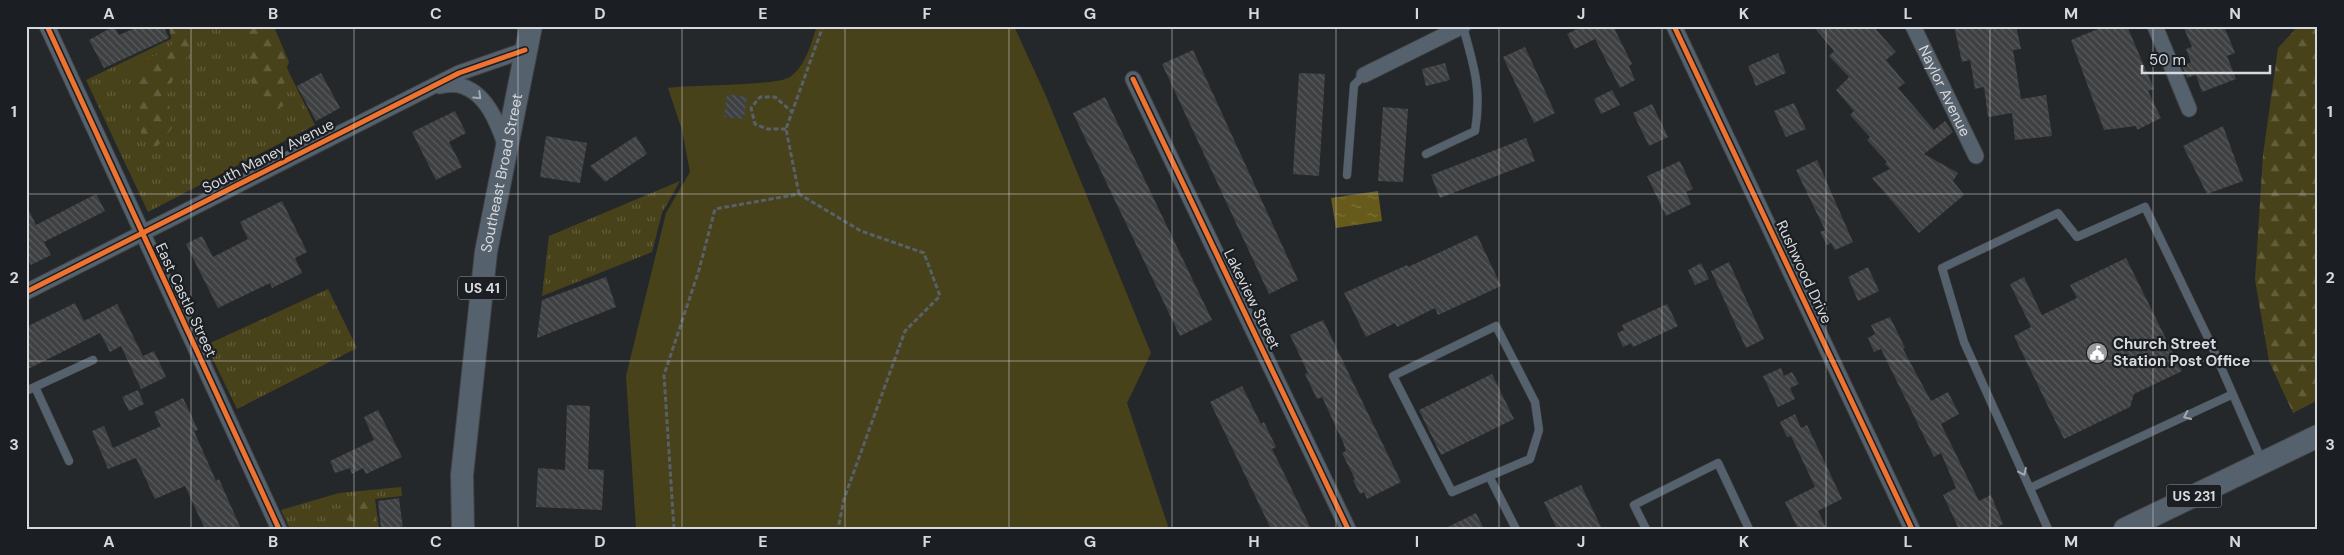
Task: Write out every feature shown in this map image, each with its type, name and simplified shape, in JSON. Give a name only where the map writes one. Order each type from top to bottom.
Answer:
[{"type":"main road","name":"Southeast Broad Street","points":[[463,529],[462,475],[468,400],[486,252],[531,26]]},
{"type":"main road","name":"US 231","points":[[2125,529],[2310,440]]},
{"type":"street","name":"East Castle Street","points":[[47,26],[279,529]]},
{"type":"street","points":[[1364,75],[1463,26]]},
{"type":"street","name":"Rushwood Drive","points":[[1674,26],[1912,529]]},
{"type":"street","name":"Naylor Avenue","points":[[1913,26],[1976,156]]},
{"type":"street","points":[[2155,26],[2189,109]]},
{"type":"street","name":"South Maney Avenue","points":[[26,292],[459,73],[525,50]]},
{"type":"street","name":"Lakeview Street","points":[[1133,80],[1348,529]]},
{"type":"street","name":"South Maney Avenue","points":[[433,86],[457,84],[472,90],[481,98],[491,113],[506,147]]},
{"type":"lane","points":[[1426,154],[1475,131],[1479,107],[1477,76],[1463,26]]},
{"type":"lane","points":[[1347,175],[1354,85],[1364,75]]},
{"type":"lane","points":[[2048,529],[1964,342],[1942,268],[2058,213],[2077,237],[2145,207],[2210,342],[2231,395],[2262,463]]},
{"type":"lane","points":[[1496,326],[1535,402],[1539,430],[1530,459],[1489,476],[1452,492],[1393,376],[1496,326]]},
{"type":"lane","points":[[26,391],[93,360]]},
{"type":"lane","points":[[35,387],[69,461]]},
{"type":"lane","points":[[2030,488],[2231,395]]},
{"type":"lane","points":[[1646,529],[1634,505],[1718,462],[1749,529]]},
{"type":"lane","points":[[1489,476],[1516,529]]},
{"type":"path","points":[[799,194],[786,129],[823,26]]},
{"type":"path","points":[[786,129],[767,129],[755,124],[751,108],[760,97],[775,96],[791,111]]},
{"type":"path","points":[[674,529],[664,375],[699,270],[715,209],[799,194],[862,231],[924,252],[940,296],[905,331],[844,499],[838,529]]},
{"type":"green space","points":[[169,26],[193,26],[196,41],[167,90],[172,128],[156,148],[142,139],[135,90],[136,70],[139,61],[163,53],[172,44]]},
{"type":"green space","points":[[173,26],[266,26],[315,125],[148,212],[86,80],[177,36]]},
{"type":"green space","points":[[240,26],[274,27],[289,62],[285,72],[283,106],[274,111],[253,91],[243,33]]},
{"type":"green space","points":[[817,26],[1014,26],[1046,96],[1151,353],[1127,403],[1169,529],[636,529],[626,376],[666,213],[690,172],[682,130],[668,88],[752,84],[782,80],[790,77],[804,61]]},
{"type":"green space","points":[[2298,26],[2318,26],[2318,400],[2293,413],[2269,361],[2255,280],[2263,155],[2278,48]]},
{"type":"green space","points":[[680,181],[662,213],[652,252],[542,296],[549,236]]},
{"type":"green space","points":[[328,289],[357,348],[237,409],[206,345]]},
{"type":"green space","points":[[401,487],[402,496],[375,499],[379,529],[290,529],[281,510],[339,493]]},
{"type":"green space","points":[[359,496],[369,496],[374,501],[377,529],[351,529],[346,501]]},
{"type":"water","points":[[1378,191],[1382,221],[1336,228],[1331,198]]},
{"type":"building","points":[[114,26],[119,35],[140,26],[163,26],[169,38],[104,68],[89,40]]},
{"type":"building","points":[[1583,26],[1622,26],[1615,30],[1632,64],[1629,66],[1635,80],[1620,88],[1595,39],[1575,49],[1567,34]]},
{"type":"building","points":[[1813,26],[1873,26],[1896,52],[1886,60],[1905,83],[1898,88],[1934,130],[1945,121],[1953,132],[1924,154],[1958,173],[1953,181],[1964,195],[1919,233],[1872,178],[1890,169],[1885,164],[1887,162],[1867,140],[1870,137],[1850,115],[1854,111],[1836,90],[1849,77],[1829,56],[1834,51]]},
{"type":"building","points":[[1954,26],[2016,26],[2021,49],[2013,50],[2021,99],[2046,95],[2052,136],[2015,140],[2012,113],[1988,117],[1984,87],[1975,89],[1970,60],[1962,62]]},
{"type":"building","points":[[2105,26],[2127,26],[2154,89],[2148,91],[2161,118],[2137,130],[2136,126],[2104,130],[2071,40]]},
{"type":"building","points":[[2183,26],[2224,26],[2235,53],[2227,56],[2236,79],[2202,92],[2196,75],[2187,78],[2182,66],[2191,62],[2186,49],[2192,47]]},
{"type":"building","points":[[1525,47],[1555,113],[1534,123],[1503,57]]},
{"type":"building","points":[[1193,50],[1298,280],[1269,294],[1162,64]]},
{"type":"building","points":[[1778,53],[1786,73],[1756,86],[1748,66]]},
{"type":"building","points":[[1445,63],[1450,80],[1426,86],[1422,69]]},
{"type":"building","points":[[321,73],[340,108],[316,121],[297,86]]},
{"type":"building","points":[[1299,73],[1325,74],[1319,176],[1293,174]]},
{"type":"building","points":[[1612,90],[1620,105],[1601,114],[1594,99]]},
{"type":"building","points":[[727,94],[747,97],[744,119],[724,117]]},
{"type":"building","points":[[1105,97],[1212,320],[1180,336],[1073,113]]},
{"type":"building","points":[[1794,103],[1806,129],[1786,137],[1774,111]]},
{"type":"building","points":[[1652,104],[1668,137],[1649,146],[1633,113]]},
{"type":"building","points":[[1383,107],[1408,109],[1403,182],[1378,181]]},
{"type":"building","points":[[455,111],[466,133],[449,142],[462,167],[436,180],[412,132]]},
{"type":"building","points":[[2223,126],[2243,181],[2207,194],[2183,146]]},
{"type":"building","points":[[546,136],[587,143],[580,183],[540,177]]},
{"type":"building","points":[[636,136],[647,154],[605,182],[590,166]]},
{"type":"building","points":[[1526,138],[1535,161],[1440,198],[1431,175]]},
{"type":"building","points":[[1817,160],[1853,242],[1835,250],[1831,243],[1827,245],[1820,232],[1825,230],[1796,170]]},
{"type":"building","points":[[1680,161],[1693,189],[1686,192],[1691,204],[1666,216],[1647,176]]},
{"type":"building","points":[[96,194],[105,211],[44,242],[51,255],[31,265],[26,255],[26,204],[36,225]]},
{"type":"building","points":[[282,201],[307,252],[295,258],[302,273],[272,288],[270,283],[218,308],[186,244],[202,236],[213,257],[248,239],[240,222]]},
{"type":"building","points":[[1477,235],[1501,286],[1438,315],[1435,308],[1397,327],[1395,323],[1366,337],[1344,293],[1407,265],[1408,267]]},
{"type":"building","name":"Church Street Station Post Office","points":[[2126,258],[2182,371],[2134,394],[2130,407],[2064,439],[2014,336],[2031,327],[2010,284],[2024,277],[2042,315],[2077,298],[2070,285]]},
{"type":"building","points":[[1729,262],[1764,339],[1746,348],[1711,271]]},
{"type":"building","points":[[1701,263],[1709,279],[1695,285],[1688,270]]},
{"type":"building","points":[[1868,267],[1879,291],[1858,301],[1848,277]]},
{"type":"building","points":[[606,277],[616,307],[537,338],[542,300]]},
{"type":"building","points":[[75,303],[84,321],[117,304],[143,356],[154,351],[166,377],[141,389],[121,346],[110,352],[100,333],[26,370],[26,327]]},
{"type":"building","points":[[1667,304],[1678,326],[1633,347],[1631,343],[1623,347],[1617,333],[1624,330],[1622,325]]},
{"type":"building","points":[[1890,317],[1905,348],[1903,349],[1931,401],[1948,392],[1959,414],[1941,424],[1979,501],[1991,495],[2003,524],[1994,529],[1959,529],[1943,495],[1956,488],[1941,453],[1934,457],[1881,349],[1874,352],[1868,338],[1875,334],[1871,325]]},
{"type":"building","points":[[1323,320],[1401,482],[1367,499],[1364,492],[1360,494],[1353,480],[1355,479],[1342,453],[1346,451],[1343,442],[1322,397],[1317,399],[1305,374],[1308,373],[1290,335]]},
{"type":"building","points":[[1781,368],[1784,376],[1792,372],[1799,384],[1790,388],[1795,399],[1778,407],[1763,376]]},
{"type":"building","points":[[1492,374],[1514,419],[1441,455],[1419,410]]},
{"type":"building","points":[[1242,386],[1261,424],[1264,422],[1276,447],[1272,449],[1311,529],[1271,529],[1210,402]]},
{"type":"building","points":[[138,390],[144,404],[129,411],[122,397]]},
{"type":"building","points":[[183,398],[198,430],[194,431],[216,481],[219,479],[241,529],[205,529],[185,486],[155,499],[136,458],[108,469],[92,431],[104,426],[113,448],[161,426],[154,412]]},
{"type":"building","points":[[567,405],[590,406],[588,469],[604,470],[602,510],[536,507],[538,468],[565,470]]},
{"type":"building","points":[[378,410],[402,457],[366,474],[363,468],[352,474],[350,468],[335,473],[330,461],[374,440],[364,417]]},
{"type":"building","points":[[1795,414],[1801,428],[1807,425],[1842,499],[1818,511],[1827,529],[1798,529],[1785,502],[1815,487],[1791,436],[1787,437],[1780,422]]},
{"type":"building","points":[[1581,485],[1602,529],[1557,529],[1544,502]]},
{"type":"building","points":[[399,498],[403,529],[381,529],[378,501]]},
{"type":"building","points":[[1476,513],[1484,529],[1444,529]]},
{"type":"waterway","points":[[2318,238],[2318,270]]},
{"type":"cycle path","points":[[47,26],[279,529]]},
{"type":"cycle path","points":[[1674,26],[1912,529]]},
{"type":"cycle path","points":[[26,292],[459,73],[525,50]]},
{"type":"cycle path","points":[[1133,79],[1348,529]]},
{"type":"place","name":"Church Street Station Post Office","points":[[2097,353]]}]
